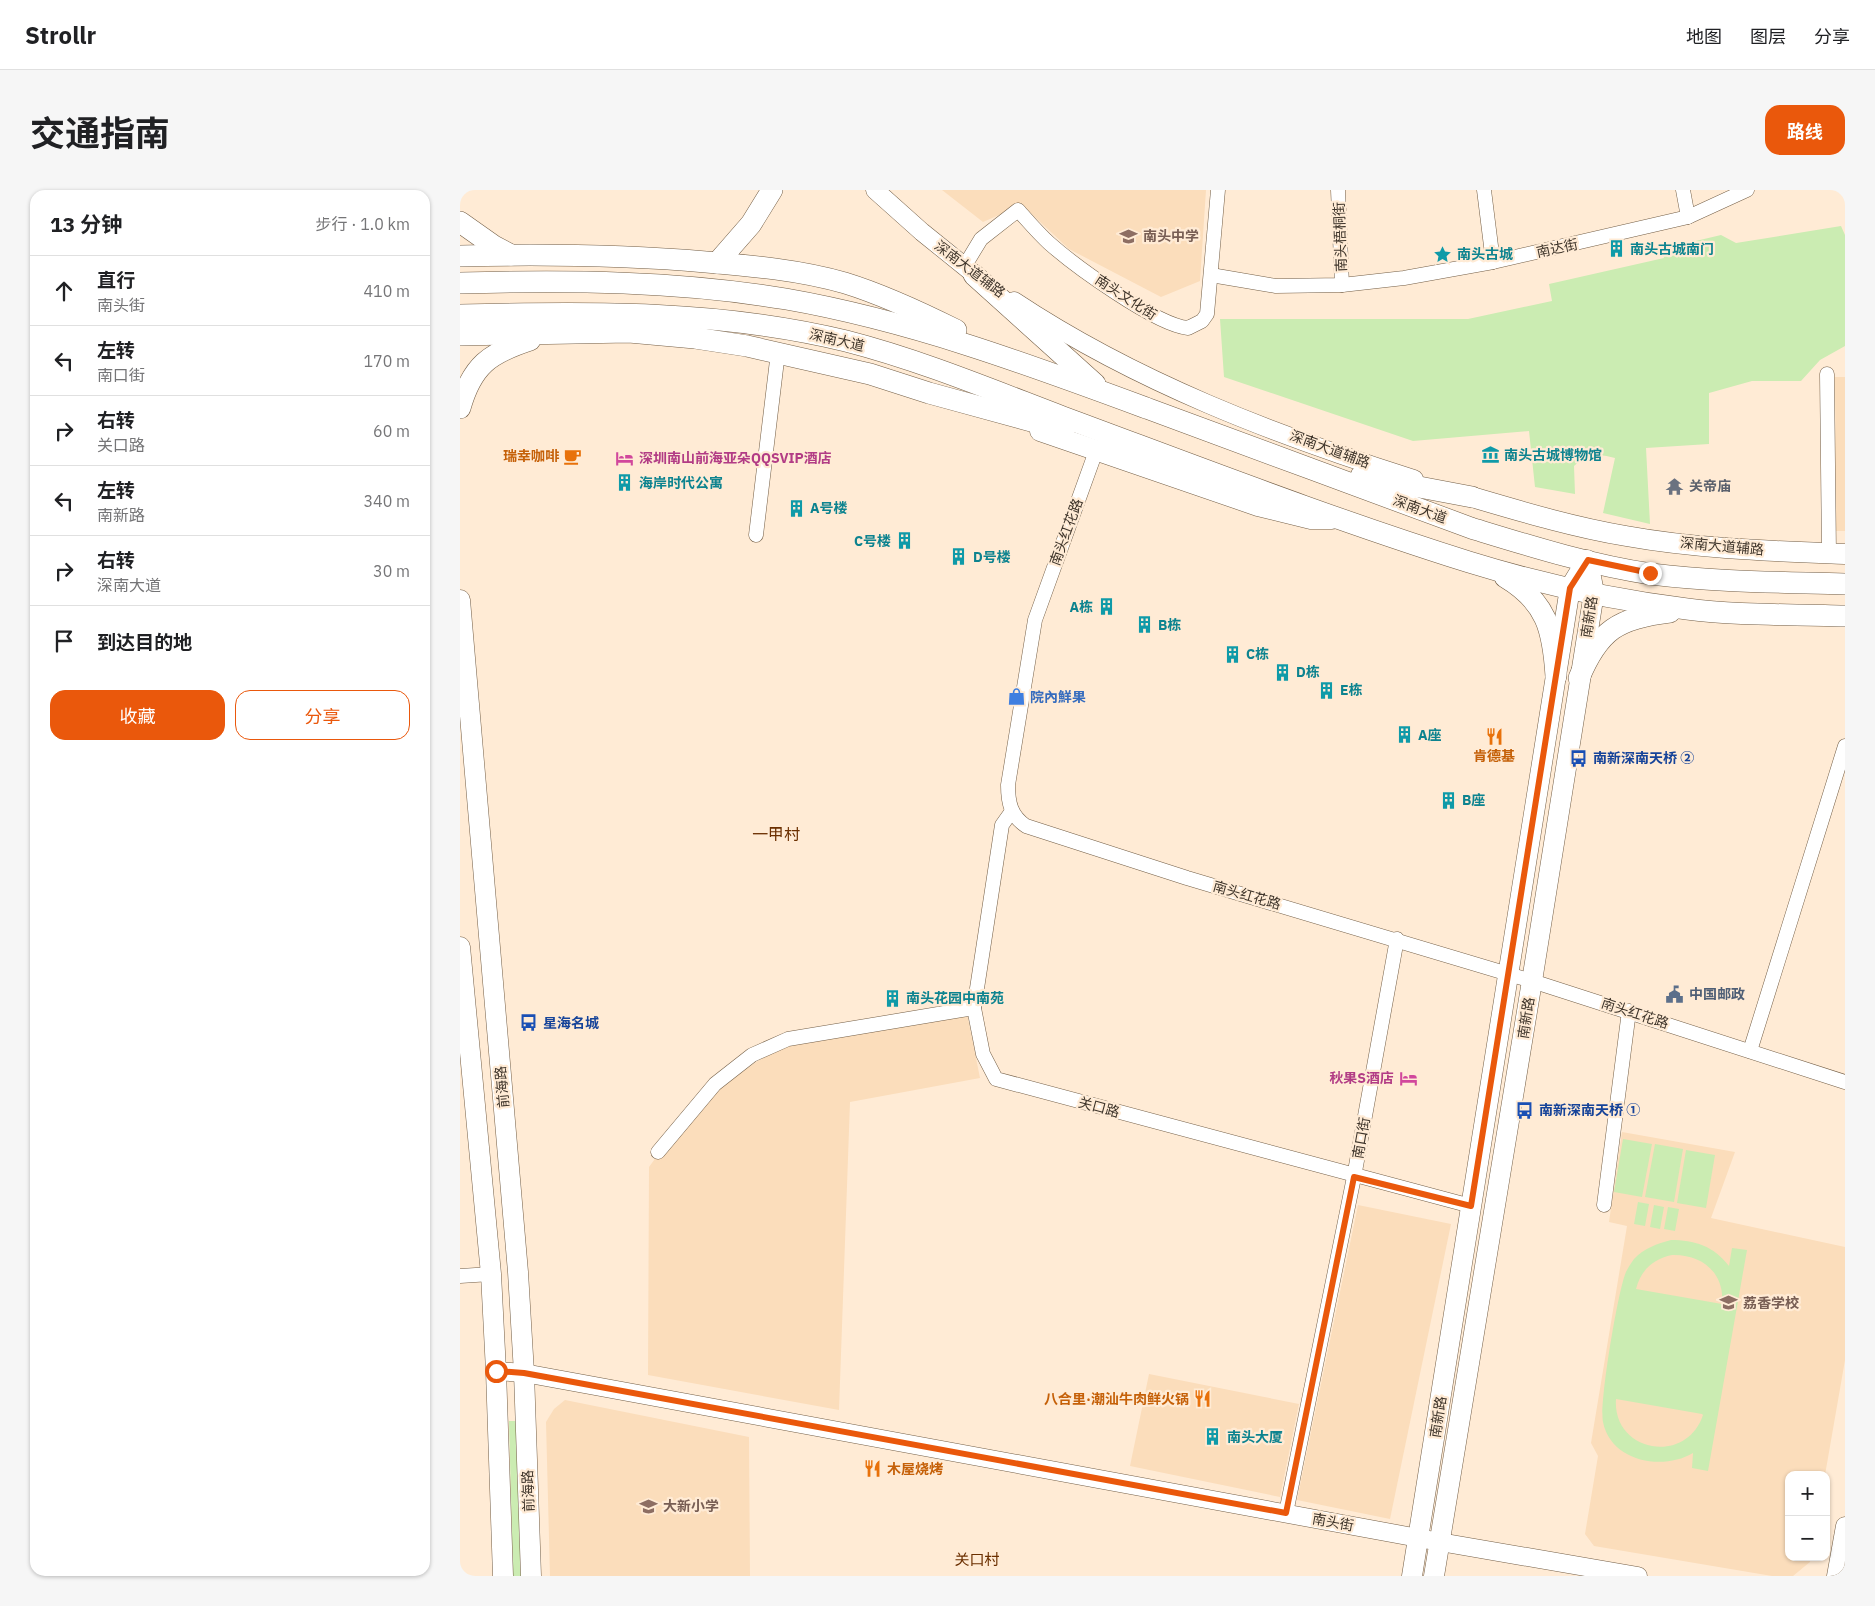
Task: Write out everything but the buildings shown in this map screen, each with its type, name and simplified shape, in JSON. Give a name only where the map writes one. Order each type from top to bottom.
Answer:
[{"type":"main road","points":[[717,262],[751,224],[772,190]]},
{"type":"main road","points":[[460,222],[494,246],[511,255]]},
{"type":"main road","name":"深南大道","points":[[460,256],[594,255],[717,262],[776,269],[844,283],[910,308],[1013,358]]},
{"type":"main road","points":[[969,271],[1105,393]]},
{"type":"main road","name":"深南大道","points":[[460,282],[594,281],[654,283],[786,299],[864,315],[1013,358],[1471,528],[1525,545],[1650,573],[1691,578],[1845,584]]},
{"type":"main road","name":"深南大道","points":[[460,315],[636,313],[736,321],[788,329],[892,354],[1343,519],[1471,562],[1570,588],[1690,610],[1845,616]]},
{"type":"main road","name":"深南大道","points":[[460,335],[629,332],[694,338],[778,352],[870,374],[929,393],[1194,465]]},
{"type":"main road","points":[[460,408],[475,372],[493,355],[535,338],[582,333]]},
{"type":"main road","points":[[929,393],[1284,514],[1311,519],[1343,519]]},
{"type":"main road","points":[[1300,465],[1472,497]]},
{"type":"main road","name":"深南大道辅路","points":[[1472,497],[1571,525],[1628,537],[1697,545],[1837,554]]},
{"type":"main road","name":"南新路","points":[[1412,1576],[1510,974],[1570,588],[1588,560]]},
{"type":"main road","name":"南新路","points":[[1434,1576],[1594,593],[1588,560]]},
{"type":"main road","points":[[1471,562],[1504,576],[1533,597],[1551,633],[1556,676]]},
{"type":"main road","name":"前海路","points":[[460,600],[516,1252],[524,1373],[531,1576]]},
{"type":"main road","points":[[1579,678],[1595,644],[1610,630],[1634,619],[1690,610]]},
{"type":"main road","name":"前海路","points":[[460,947],[490,1274],[496,1371],[503,1576]]},
{"type":"street","name":"深南大道辅路","points":[[875,190],[969,271],[1090,348],[1153,380],[1229,412],[1375,465],[1472,497]]},
{"type":"street","name":"南头文化街","points":[[969,271],[981,239],[1018,210],[1050,243],[1133,303],[1169,324],[1188,328],[1202,321],[1207,314],[1218,190]]},
{"type":"street","name":"南头梧桐街","points":[[1338,190],[1342,284]]},
{"type":"street","points":[[1484,190],[1493,262]]},
{"type":"street","points":[[1683,190],[1688,217]]},
{"type":"street","name":"南达街","points":[[1211,275],[1276,286],[1342,284],[1404,278],[1493,262],[1688,217],[1747,190]]},
{"type":"street","points":[[756,535],[778,352]]},
{"type":"street","points":[[1828,374],[1837,554]]},
{"type":"street","name":"南头红花路","points":[[1096,451],[1035,620],[1008,785],[1012,810],[1017,820],[1026,826],[1187,878],[1397,938],[1845,1082]]},
{"type":"street","points":[[1750,1051],[1805,882],[1845,746]]},
{"type":"street","name":"关口路","points":[[1012,810],[1002,825],[974,1008],[983,1054],[996,1079],[1354,1177],[1471,1206]]},
{"type":"street","name":"南口街","points":[[1286,1513],[1354,1177],[1397,938]]},
{"type":"street","points":[[658,1152],[715,1084],[752,1055],[788,1039],[974,1008]]},
{"type":"street","points":[[1604,1205],[1629,1011]]},
{"type":"street","points":[[460,1276],[490,1274]]},
{"type":"street","name":"南头街","points":[[496,1371],[524,1373],[1440,1542],[1638,1576]]},
{"type":"street","points":[[1836,1576],[1845,1526]]},
{"type":"shaded area","name":"南头中学","points":[[942,190],[1206,190],[1200,281],[1161,297],[1069,249],[1022,205],[983,222]]},
{"type":"shaded area","points":[[1835,377],[1845,377],[1845,531],[1836,531]]},
{"type":"shaded area","points":[[967,1013],[980,1078],[850,1102],[839,1410],[648,1375],[649,1167],[719,1071],[729,1081],[756,1062],[789,1044]]},
{"type":"shaded area","name":"荔香学校","points":[[1622,1132],[1735,1152],[1711,1218],[1845,1247],[1845,1360],[1826,1471],[1785,1471],[1785,1561],[1810,1561],[1793,1576],[1772,1576],[1594,1546],[1585,1534],[1598,1456],[1591,1443],[1627,1226],[1609,1222]]},
{"type":"shaded area","points":[[1358,1205],[1451,1224],[1390,1519],[1297,1500]]},
{"type":"shaded area","name":"南头大厦","points":[[1149,1374],[1299,1404],[1280,1497],[1130,1466]]},
{"type":"shaded area","name":"大新小学","points":[[565,1400],[749,1437],[750,1576],[550,1576],[546,1422],[554,1409]]},
{"type":"green space","points":[[1841,226],[1845,235],[1845,346],[1820,360],[1801,381],[1752,381],[1709,393],[1709,444],[1646,448],[1650,524],[1603,513],[1615,458],[1604,455],[1593,456],[1583,459],[1574,466],[1575,494],[1535,487],[1529,431],[1413,441],[1224,377],[1220,319],[1468,319],[1552,301],[1549,284],[1664,258],[1662,249],[1721,235],[1736,243]]},
{"type":"green space","points":[[1623,1139],[1652,1144],[1642,1197],[1614,1192]]},
{"type":"green space","points":[[1655,1144],[1683,1149],[1674,1202],[1645,1197]]},
{"type":"green space","points":[[1686,1150],[1715,1155],[1706,1208],[1677,1203]]},
{"type":"green space","points":[[1638,1202],[1649,1204],[1645,1226],[1634,1224]]},
{"type":"green space","points":[[1654,1205],[1664,1207],[1660,1229],[1650,1227]]},
{"type":"green space","points":[[1668,1207],[1679,1209],[1675,1231],[1664,1229]]},
{"type":"green space","points":[[1671,1240],[1688,1241],[1710,1249],[1729,1266],[1732,1248],[1747,1250],[1708,1471],[1692,1468],[1693,1453],[1681,1458],[1653,1462],[1627,1454],[1616,1446],[1608,1436],[1603,1422],[1604,1394],[1610,1347],[1618,1300],[1626,1272],[1634,1259],[1642,1252]],"holes":[[[1672,1255],[1693,1258],[1709,1268],[1720,1283],[1722,1304],[1636,1289],[1641,1276],[1649,1266],[1659,1259]],[[1616,1399],[1702,1414],[1703,1415],[1694,1431],[1682,1441],[1667,1446],[1652,1446],[1637,1441],[1626,1431],[1618,1417]]]},
{"type":"green space","points":[[509,1421],[516,1421],[521,1576],[513,1576]]},
{"type":"place","name":"南头中学","points":[[1129,236]]},
{"type":"place","name":"南头古城南门","points":[[1616,249]]},
{"type":"place","name":"南头古城","points":[[1443,254]]},
{"type":"place","name":"南头古城博物馆","points":[[1490,455]]},
{"type":"place","name":"瑞幸咖啡","points":[[573,456]]},
{"type":"place","name":"深圳南山前海亚朵QQSVIP酒店","points":[[625,458]]},
{"type":"place","name":"海岸时代公寓","points":[[625,483]]},
{"type":"place","name":"关帝庙","points":[[1675,486]]},
{"type":"place","name":"A号楼","points":[[796,508]]},
{"type":"place","name":"C号楼","points":[[905,541]]},
{"type":"place","name":"D号楼","points":[[959,557]]},
{"type":"place","name":"A栋","points":[[1107,607]]},
{"type":"place","name":"B栋","points":[[1144,625]]},
{"type":"place","name":"C栋","points":[[1232,654]]},
{"type":"place","name":"D栋","points":[[1282,672]]},
{"type":"place","name":"E栋","points":[[1326,690]]},
{"type":"place","name":"院內鮮果","points":[[1016,697]]},
{"type":"place","name":"A座","points":[[1404,735]]},
{"type":"place","name":"肯德基","points":[[1494,736]]},
{"type":"place","name":"南新深南天桥 ②","points":[[1579,758]]},
{"type":"place","name":"B座","points":[[1448,800]]},
{"type":"place","name":"中国邮政","points":[[1675,994]]},
{"type":"place","name":"南头花园中南苑","points":[[892,998]]},
{"type":"place","name":"星海名城","points":[[529,1023]]},
{"type":"place","name":"秋果S酒店","points":[[1408,1078]]},
{"type":"place","name":"南新深南天桥 ①","points":[[1525,1110]]},
{"type":"place","name":"荔香学校","points":[[1729,1303]]},
{"type":"place","name":"八合里·潮汕牛肉鲜火锅","points":[[1203,1399]]},
{"type":"place","name":"南头大厦","points":[[1213,1437]]},
{"type":"place","name":"木屋烧烤","points":[[873,1469]]},
{"type":"place","name":"大新小学","points":[[649,1506]]},
{"type":"district","name":"一甲村","points":[[776,834]]},
{"type":"district","name":"关口村","points":[[977,1560]]},
{"type":"route","points":[[496,1371],[524,1373],[1286,1513],[1354,1177],[1471,1206],[1510,974],[1570,588],[1588,560],[1650,573]]}]
